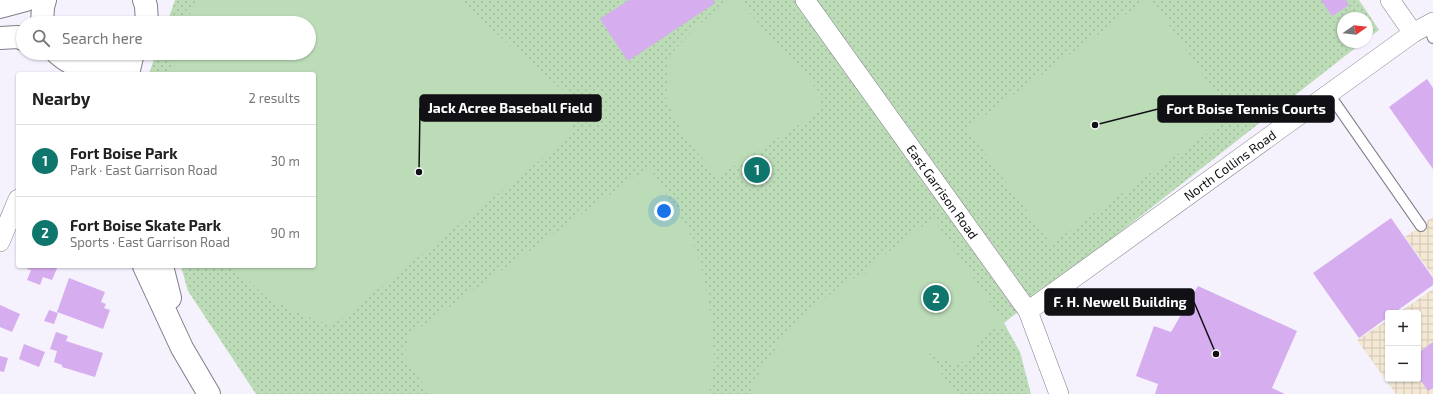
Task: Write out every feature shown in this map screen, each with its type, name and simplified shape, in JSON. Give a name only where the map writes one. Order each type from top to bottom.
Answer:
[{"type":"street","points":[[0,7],[26,0]]},
{"type":"street","points":[[42,16],[45,0]]},
{"type":"street","points":[[144,0],[147,16]]},
{"type":"street","points":[[149,16],[152,0]]},
{"type":"street","name":"East Garrison Road","points":[[804,0],[1028,311],[1059,394]]},
{"type":"street","points":[[1390,0],[1427,30]]},
{"type":"street","name":"North Collins Road","points":[[1028,311],[1329,94],[1427,30]]},
{"type":"street","points":[[0,38],[16,38]]},
{"type":"street","points":[[68,63],[88,68],[104,68],[123,60]]},
{"type":"street","points":[[128,72],[131,60]]},
{"type":"street","points":[[0,242],[16,204]]},
{"type":"street","points":[[145,268],[182,348],[209,394]]},
{"type":"street","points":[[162,268],[182,348]]},
{"type":"lane","points":[[1329,94],[1421,226]]},
{"type":"shaded area","points":[[1433,217],[1433,276],[1405,237]]},
{"type":"shaded area","points":[[1433,289],[1433,394],[1396,394],[1387,382],[1421,382],[1421,310],[1402,310]]},
{"type":"shaded area","points":[[1385,322],[1385,379],[1357,340]]},
{"type":"green space","points":[[175,0],[1359,0],[1367,12],[1337,12],[1337,48],[1355,48],[1004,323],[1020,352],[1031,394],[256,394],[188,291],[182,268],[316,268],[316,72],[150,72],[154,60],[316,60],[316,16],[169,16]]},
{"type":"green space","points":[[198,0],[457,0],[574,100],[570,136],[332,326],[293,311],[263,294],[234,268],[316,268],[316,72],[170,72],[173,60],[316,60],[316,16],[189,16]]},
{"type":"green space","points":[[731,0],[738,0],[821,94],[819,112],[718,176],[688,142],[666,101],[669,56],[697,26]]},
{"type":"green space","points":[[1146,0],[1152,0],[1231,116],[1051,244],[967,128]]},
{"type":"green space","points":[[1373,21],[1379,30],[1373,34]]},
{"type":"green space","points":[[649,167],[685,224],[697,254],[702,272],[710,309],[714,361],[709,394],[430,394],[405,357],[408,336]]},
{"type":"green space","points":[[933,218],[1004,323],[980,338],[976,348],[968,360],[955,364],[926,352],[956,394],[750,394],[761,369],[787,333],[846,281],[868,273],[866,269]]},
{"type":"building","points":[[629,0],[713,0],[715,3],[628,61],[600,19]]},
{"type":"building","points":[[1321,0],[1346,0],[1349,5],[1332,16]]},
{"type":"building","points":[[1427,79],[1433,88],[1433,169],[1389,107]]},
{"type":"building","points":[[1391,218],[1433,278],[1433,285],[1398,310],[1385,310],[1385,319],[1359,338],[1313,273]]},
{"type":"building","points":[[57,268],[52,280],[43,277],[40,285],[27,280],[31,270],[27,269]]},
{"type":"building","points":[[69,278],[105,292],[101,302],[106,304],[104,308],[110,310],[103,329],[57,312]]},
{"type":"building","points":[[1198,286],[1297,331],[1272,388],[1285,394],[1155,394],[1158,384],[1136,376],[1154,326],[1171,332]]},
{"type":"building","points":[[0,305],[20,314],[12,332],[0,327]]},
{"type":"building","points":[[49,310],[58,313],[54,324],[44,321]]},
{"type":"building","points":[[56,332],[68,336],[66,341],[103,353],[95,377],[62,367],[62,365],[54,362],[57,351],[50,349]]},
{"type":"building","points":[[1433,342],[1433,388],[1428,391],[1421,381],[1421,351]]},
{"type":"building","points":[[24,344],[45,352],[39,367],[19,359]]},
{"type":"building","points":[[0,356],[8,358],[4,372],[0,371]]},
{"type":"place","name":"Fort Boise Tennis Courts","points":[[1095,125]]},
{"type":"place","name":"Fort Boise Park","points":[[757,170]]},
{"type":"place","name":"Jack Acree Baseball Field","points":[[419,172]]},
{"type":"place","name":"Fort Boise Skate Park","points":[[936,298]]},
{"type":"place","name":"F. H. Newell Building","points":[[1216,354]]}]
